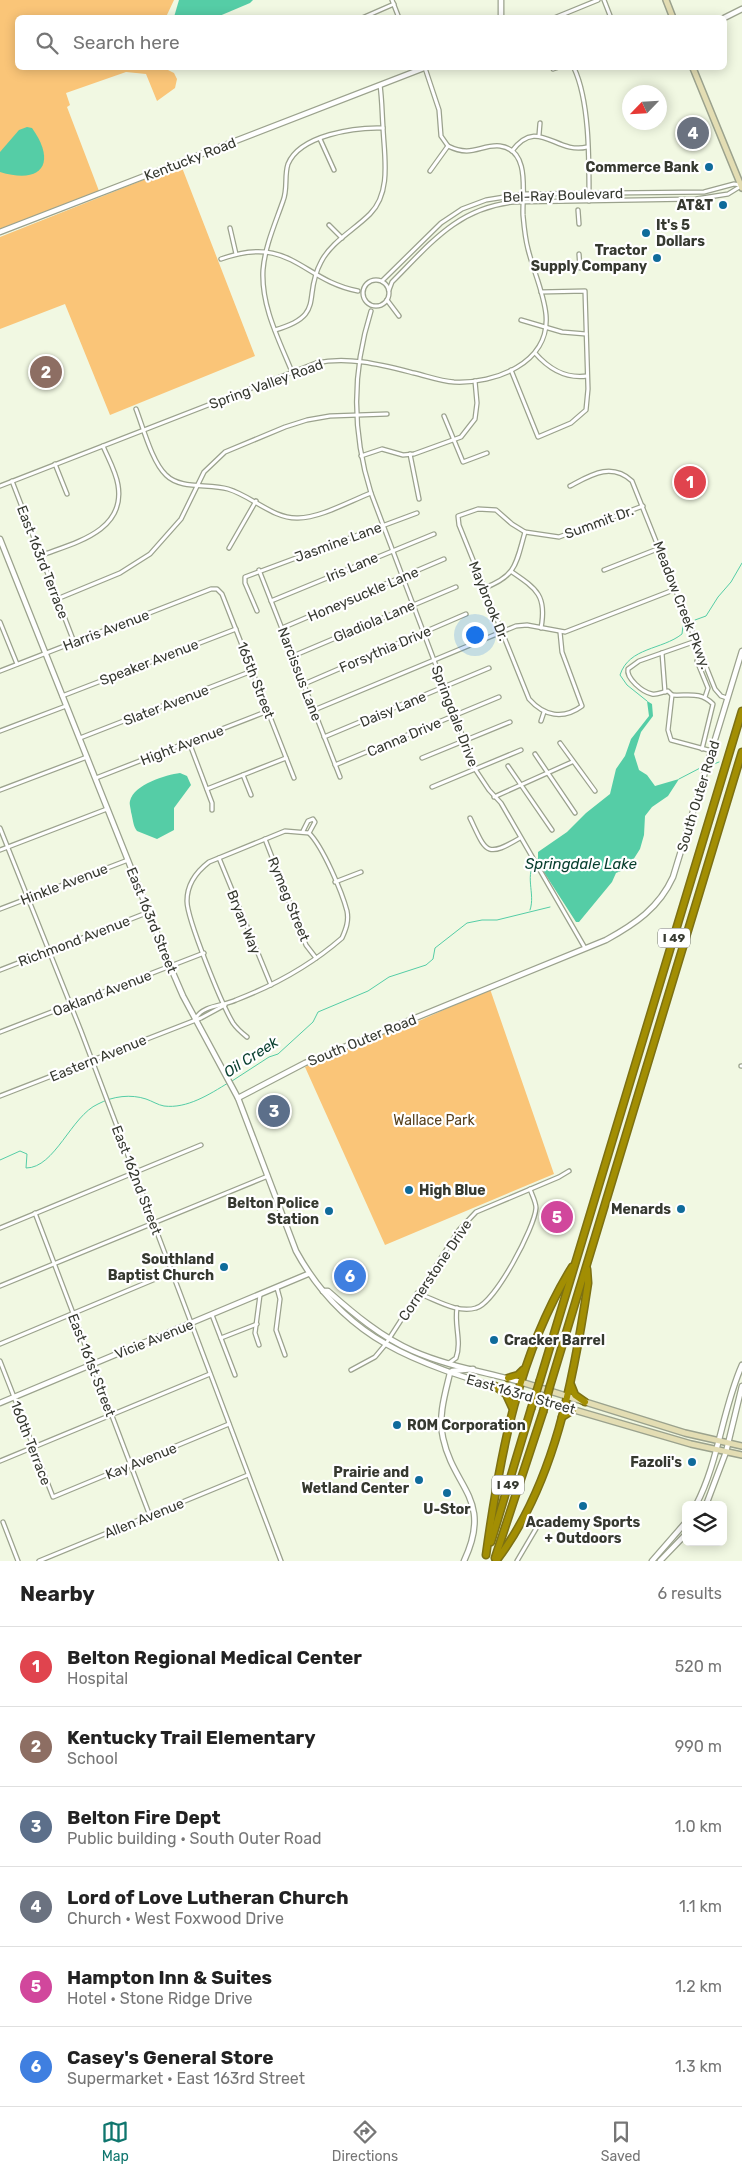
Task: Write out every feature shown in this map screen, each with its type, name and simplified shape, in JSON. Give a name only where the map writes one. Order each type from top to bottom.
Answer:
[{"type":"highway","name":"I 49","points":[[485,1558],[577,1260],[742,711]]},
{"type":"highway","name":"I 49","points":[[495,1561],[543,1412],[742,752]]},
{"type":"highway","points":[[485,1558],[494,1499],[516,1393],[562,1284],[577,1260]]},
{"type":"highway","points":[[495,1561],[509,1545],[543,1479],[576,1366],[588,1283],[587,1266]]},
{"type":"highway","points":[[508,1378],[518,1375],[529,1360]]},
{"type":"highway","points":[[571,1384],[575,1395],[586,1402]]},
{"type":"highway","points":[[495,1386],[508,1397],[512,1409]]},
{"type":"highway","points":[[562,1417],[573,1410]]},
{"type":"main road","points":[[666,0],[672,15]]},
{"type":"main road","points":[[694,70],[742,187]]},
{"type":"main road","name":"East 163rd Street","points":[[521,1382],[685,1433],[742,1446]]},
{"type":"main road","name":"East 163rd Street","points":[[516,1393],[564,1409],[742,1455]]},
{"type":"street","points":[[392,0],[398,15]]},
{"type":"street","points":[[501,0],[501,15]]},
{"type":"street","points":[[560,15],[598,0]]},
{"type":"street","points":[[604,0],[610,15]]},
{"type":"street","points":[[369,15],[394,4]]},
{"type":"street","points":[[727,16],[742,9]]},
{"type":"street","name":"Kentucky Road","points":[[0,232],[417,70]]},
{"type":"street","points":[[423,70],[439,110],[441,136],[448,146],[472,151],[500,146],[512,151],[521,165],[527,245],[545,306],[546,328],[543,339],[535,353],[561,374],[573,377],[587,376]]},
{"type":"street","points":[[575,70],[584,96],[589,201]]},
{"type":"street","points":[[275,330],[297,322],[308,314],[317,273],[326,254],[371,213],[382,195],[385,160],[380,85]]},
{"type":"street","points":[[540,123],[540,135]]},
{"type":"street","points":[[292,372],[275,330],[264,290],[263,270],[273,228],[285,197],[289,163],[304,146],[320,139],[350,130],[383,128]]},
{"type":"street","points":[[512,151],[525,139],[540,135],[568,148],[587,147]]},
{"type":"street","points":[[320,139],[334,170]]},
{"type":"street","points":[[430,172],[448,146]]},
{"type":"street","name":"Bel-Ray Boulevard","points":[[366,285],[375,280],[382,281],[447,219],[462,209],[486,200],[523,194],[704,192],[734,184],[742,187]]},
{"type":"street","name":"Bel-Ray Boulevard","points":[[389,290],[392,282],[451,224],[486,207],[523,202],[704,198],[728,194],[742,187]]},
{"type":"street","points":[[704,192],[704,198]]},
{"type":"street","points":[[653,193],[653,200]]},
{"type":"street","points":[[578,210],[579,224]]},
{"type":"street","points":[[447,219],[451,224]]},
{"type":"street","points":[[329,225],[342,238]]},
{"type":"street","points":[[230,228],[236,254]]},
{"type":"street","points":[[221,259],[236,254],[267,252],[286,257],[340,286],[358,291],[369,304],[372,311],[388,300]]},
{"type":"street","points":[[579,254],[580,268]]},
{"type":"street","points":[[382,281],[389,290],[388,300],[399,316]]},
{"type":"street","points":[[358,291],[366,285]]},
{"type":"street","points":[[364,297],[366,285]]},
{"type":"street","points":[[511,370],[538,437],[571,423],[583,414],[588,396],[585,291],[541,292]]},
{"type":"street","points":[[369,304],[378,306]]},
{"type":"street","name":"Springdale Drive","points":[[372,311],[359,361],[356,415],[361,456],[371,494],[475,769],[494,797],[501,803],[585,948]]},
{"type":"street","points":[[521,320],[546,328],[586,334]]},
{"type":"street","name":"Spring Valley Road","points":[[0,486],[324,361],[359,361],[446,382],[476,381],[496,377],[511,370],[535,353]]},
{"type":"street","points":[[361,456],[382,449],[403,455],[410,454],[454,440],[467,431],[475,419],[477,403],[476,381]]},
{"type":"street","points":[[136,409],[160,468],[165,475],[177,482],[223,488],[256,501],[280,515],[298,518],[312,516],[371,494]]},
{"type":"street","points":[[57,599],[122,572],[150,554],[181,519],[209,465],[225,452],[298,422],[325,417],[387,414]]},
{"type":"street","points":[[444,416],[463,462],[487,453]]},
{"type":"street","points":[[40,556],[92,536],[103,528],[111,518],[116,507],[118,489],[103,446]]},
{"type":"street","points":[[410,454],[419,500]]},
{"type":"street","points":[[55,464],[67,494]]},
{"type":"street","name":"Meadow Creek Pkwy.","points":[[570,486],[600,471],[622,473],[636,486],[717,692],[728,698]]},
{"type":"street","name":"East 163rd Terrace","points":[[12,481],[74,642]]},
{"type":"street","points":[[230,548],[256,501]]},
{"type":"street","name":"Summit Dr.","points":[[525,532],[559,537],[643,506]]},
{"type":"street","name":"Maybrook Dr.","points":[[525,532],[496,510],[478,509],[458,516],[457,520],[501,632],[530,699],[544,712]]},
{"type":"street","name":"Jasmine Lane","points":[[259,570],[417,513]]},
{"type":"street","points":[[484,588],[502,580],[512,572],[525,532]]},
{"type":"street","name":"Iris Lane","points":[[271,602],[434,534]]},
{"type":"street","name":"East 163rd Street","points":[[0,539],[170,966],[195,1019],[238,1098],[296,1251],[308,1274],[332,1304],[385,1345],[420,1362],[450,1373],[516,1393]]},
{"type":"street","points":[[604,570],[660,548]]},
{"type":"street","name":"Honeysuckle Lane","points":[[282,628],[444,559]]},
{"type":"street","points":[[257,611],[244,579],[259,570]]},
{"type":"street","name":"Narcissus Lane","points":[[259,570],[340,777]]},
{"type":"street","points":[[512,572],[540,596],[544,609],[541,628]]},
{"type":"street","name":"Gladiola Lane","points":[[293,656],[456,587]]},
{"type":"street","name":"Harris Avenue","points":[[0,671],[211,589]]},
{"type":"street","name":"165th Street","points":[[211,589],[217,589],[222,594],[294,778]]},
{"type":"street","points":[[314,710],[501,632],[522,625],[560,632],[582,627],[676,589]]},
{"type":"street","name":"Forsythia Drive","points":[[304,684],[466,614]]},
{"type":"street","points":[[0,622],[17,664]]},
{"type":"street","name":"Speaker Avenue","points":[[62,696],[236,629]]},
{"type":"street","points":[[541,721],[544,712],[563,714],[582,706],[562,652],[560,632]]},
{"type":"street","points":[[696,641],[639,661],[627,671],[629,677],[648,693],[654,695],[665,692],[672,695],[690,693],[705,697],[714,707],[702,749]]},
{"type":"street","name":"South Outer Road","points":[[238,1098],[305,1064],[585,948],[630,927],[656,905],[671,881],[742,651]]},
{"type":"street","points":[[662,653],[665,692]]},
{"type":"street","points":[[697,661],[708,688],[705,697]]},
{"type":"street","name":"Daisy Lane","points":[[324,737],[488,668]]},
{"type":"street","name":"Slater Avenue","points":[[80,738],[252,671]]},
{"type":"street","points":[[672,695],[669,736],[676,742],[712,751]]},
{"type":"street","name":"Canna Drive","points":[[335,765],[500,696]]},
{"type":"street","points":[[0,731],[66,706]]},
{"type":"street","name":"Hight Avenue","points":[[96,778],[268,711]]},
{"type":"street","points":[[422,758],[510,722]]},
{"type":"street","points":[[189,742],[212,803],[212,810]]},
{"type":"street","points":[[560,743],[595,791]]},
{"type":"street","points":[[432,787],[521,750]]},
{"type":"street","points":[[535,754],[575,813]]},
{"type":"street","points":[[0,790],[88,757]]},
{"type":"street","points":[[206,789],[286,758]]},
{"type":"street","points":[[494,797],[572,762]]},
{"type":"street","points":[[508,766],[552,830]]},
{"type":"street","points":[[243,775],[251,795]]},
{"type":"street","points":[[0,850],[108,809]]},
{"type":"street","points":[[470,818],[483,845],[488,849],[499,850],[520,838]]},
{"type":"street","points":[[303,832],[308,821],[314,819],[315,822],[309,833]]},
{"type":"street","name":"East 162nd Street","points":[[0,828],[106,1096],[281,1561]]},
{"type":"street","points":[[247,1037],[234,1025],[189,913],[189,888],[200,869],[218,858],[285,831],[309,833],[320,847],[335,882],[361,872]]},
{"type":"street","name":"Rymeg Street","points":[[264,839],[306,945],[316,958]]},
{"type":"street","name":"Bryan Way","points":[[218,858],[271,986]]},
{"type":"street","name":"Hinkle Avenue","points":[[0,909],[128,860]]},
{"type":"street","name":"Eastern Avenue","points":[[0,1096],[195,1019],[199,1013],[219,1005],[225,1005],[271,986],[316,958],[342,938],[346,929],[347,911],[335,882]]},
{"type":"street","name":"Richmond Avenue","points":[[0,970],[149,912]]},
{"type":"street","name":"Oakland Avenue","points":[[0,1032],[204,953]]},
{"type":"street","points":[[0,1228],[201,1146]]},
{"type":"street","name":"Cornerstone Drive","points":[[385,1345],[417,1293],[469,1218],[476,1212],[569,1171]]},
{"type":"street","points":[[0,1286],[268,1176]]},
{"type":"street","points":[[417,1293],[457,1308],[480,1307],[491,1297],[528,1233],[536,1208],[530,1189]]},
{"type":"street","name":"East 161st Street","points":[[35,1213],[150,1516]]},
{"type":"street","points":[[0,1344],[172,1272]]},
{"type":"street","name":"Vicie Avenue","points":[[0,1403],[308,1274]]},
{"type":"street","points":[[277,1288],[280,1299],[276,1330],[285,1355]]},
{"type":"street","name":"East 163rd Street","points":[[323,1291],[328,1291],[376,1330],[411,1350],[449,1363],[521,1382]]},
{"type":"street","points":[[259,1345],[256,1336],[260,1295]]},
{"type":"street","points":[[449,1363],[456,1358],[460,1345],[455,1320],[457,1308]]},
{"type":"street","points":[[212,1315],[236,1376]]},
{"type":"street","points":[[221,1338],[257,1324]]},
{"type":"street","points":[[351,1370],[366,1363],[385,1345]]},
{"type":"street","points":[[456,1358],[461,1366]]},
{"type":"street","name":"160th Terrace","points":[[0,1361],[53,1498]]},
{"type":"street","points":[[698,1501],[711,1473],[734,1383],[742,1365]]},
{"type":"street","points":[[464,1561],[471,1544],[475,1522],[468,1492],[443,1439],[442,1410],[450,1373],[456,1370],[474,1369]]},
{"type":"street","points":[[0,1461],[210,1374]]},
{"type":"street","points":[[708,1501],[729,1443],[742,1386]]},
{"type":"street","name":"Kay Avenue","points":[[53,1498],[229,1424]]},
{"type":"street","name":"Allen Avenue","points":[[39,1561],[248,1475]]},
{"type":"street","points":[[3,1522],[18,1561]]},
{"type":"street","points":[[517,1561],[537,1527]]},
{"type":"street","points":[[652,1561],[682,1527]]},
{"type":"street","points":[[660,1561],[682,1538]]},
{"type":"green space","points":[[0,0],[174,0],[167,15],[15,15],[15,70],[168,70],[174,73],[177,79],[175,88],[157,101],[146,74],[126,72],[66,93],[70,105],[67,107],[99,191],[0,229]]},
{"type":"green space","points":[[181,165],[255,356],[110,415],[65,304],[0,329],[0,237]]},
{"type":"green space","name":"Wallace Park","points":[[490,989],[554,1174],[385,1245],[305,1067],[398,1027],[410,1025]]},
{"type":"water","points":[[179,0],[253,0],[222,15],[175,15]]},
{"type":"water","points":[[27,127],[32,128],[40,140],[44,161],[41,168],[35,173],[26,176],[0,172],[0,152],[19,130]]},
{"type":"water","name":"Springdale Lake","points":[[647,701],[652,704],[653,716],[641,732],[634,754],[639,770],[647,775],[655,786],[679,779],[668,796],[652,807],[645,816],[644,835],[640,849],[628,868],[616,873],[612,882],[579,922],[576,922],[538,863],[538,852],[567,832],[586,813],[610,794],[616,769],[625,756],[631,739],[649,716]]},
{"type":"water","points":[[180,773],[187,776],[191,785],[174,808],[174,830],[157,839],[137,831],[130,805],[133,795],[151,781]]},
{"type":"waterway","points":[[695,620],[706,616],[718,597],[731,582],[742,563]]},
{"type":"waterway","points":[[647,701],[627,685],[620,675],[624,666],[638,654],[682,634],[683,626]]},
{"type":"waterway","points":[[714,764],[719,762]]},
{"type":"waterway","points":[[679,779],[704,766]]},
{"type":"waterway","points":[[530,910],[532,897],[530,878],[533,865],[537,859]]},
{"type":"waterway","name":"Oil Creek","points":[[232,1081],[269,1057],[278,1054],[313,1022],[318,1012],[368,991],[389,977],[426,965],[433,959],[435,948],[467,923],[497,920],[550,907]]},
{"type":"waterway","name":"Oil Creek","points":[[0,1160],[20,1151],[27,1154],[26,1168],[36,1166],[46,1160],[88,1110],[110,1099],[134,1097],[146,1099],[164,1106],[181,1105],[198,1100],[228,1083]]},
{"type":"place","name":"Lord of Love Lutheran Church","points":[[693,133]]},
{"type":"place","name":"Commerce Bank","points":[[709,167]]},
{"type":"place","name":"AT&T","points":[[723,205]]},
{"type":"place","name":"It's 5 Dollars","points":[[646,233]]},
{"type":"place","name":"Tractor Supply Company","points":[[657,258]]},
{"type":"place","name":"Kentucky Trail Elementary","points":[[46,372]]},
{"type":"place","name":"Belton Regional Medical Center","points":[[690,482]]},
{"type":"place","name":"Belton Fire Dept","points":[[274,1111]]},
{"type":"place","name":"High Blue","points":[[409,1190]]},
{"type":"place","name":"Menards","points":[[681,1209]]},
{"type":"place","name":"Belton Police Station","points":[[329,1211]]},
{"type":"place","name":"Hampton Inn & Suites","points":[[557,1217]]},
{"type":"place","name":"Southland Baptist Church","points":[[224,1267]]},
{"type":"place","name":"Casey's General Store","points":[[350,1276]]},
{"type":"place","name":"Cracker Barrel","points":[[494,1340]]},
{"type":"place","name":"ROM Corporation","points":[[397,1425]]},
{"type":"place","name":"Fazoli's","points":[[692,1462]]},
{"type":"place","name":"Prairie and Wetland Center","points":[[419,1480]]},
{"type":"place","name":"U-Stor","points":[[447,1493]]},
{"type":"place","name":"Academy Sports + Outdoors","points":[[583,1506]]}]
